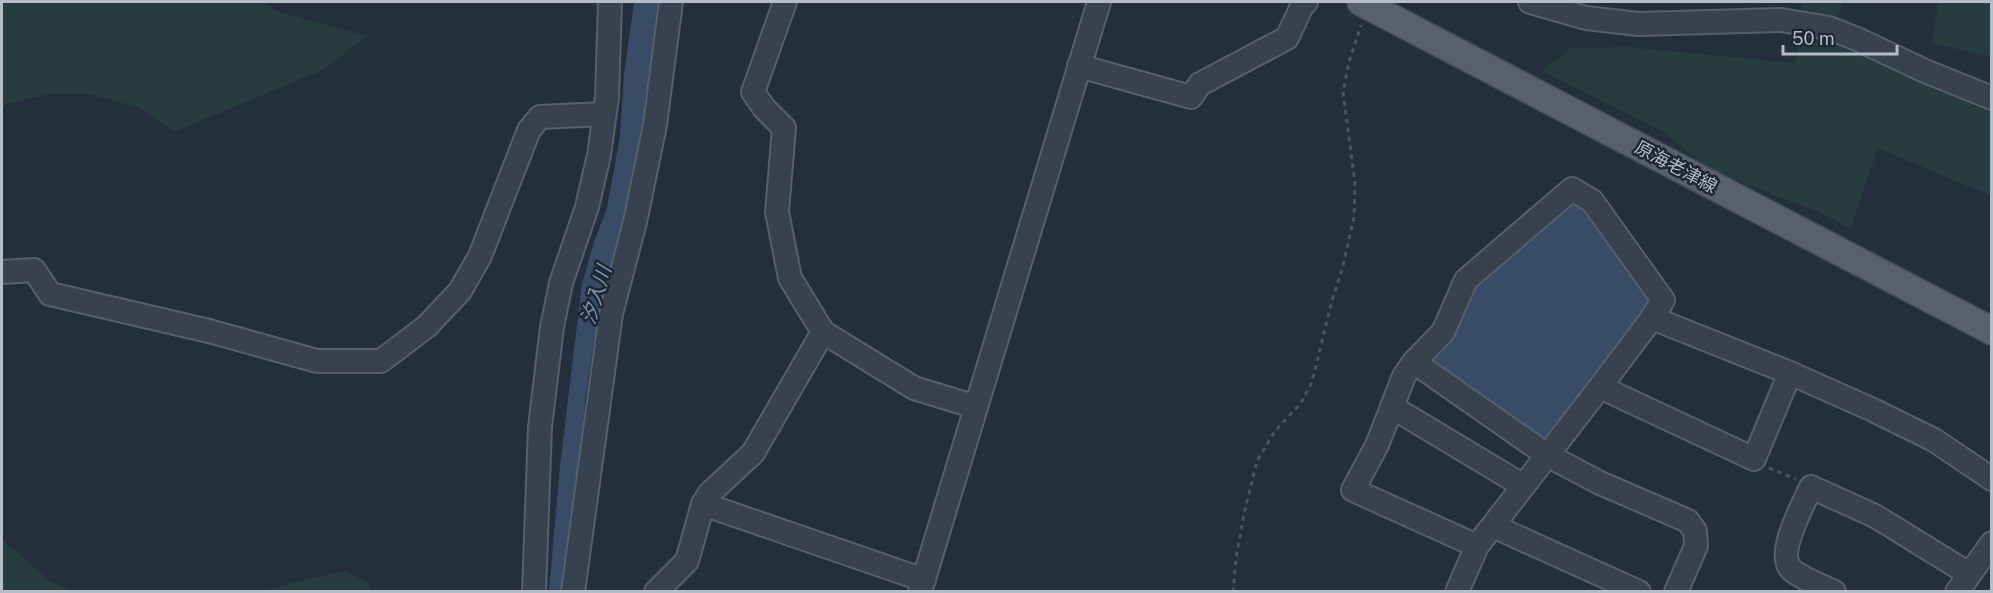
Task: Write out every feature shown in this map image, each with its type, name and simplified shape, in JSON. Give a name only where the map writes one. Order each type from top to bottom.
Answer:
[{"type":"main road","name":"原海老津線","points":[[1365,3],[1992,331]]},
{"type":"street","points":[[534,591],[540,428],[552,327],[561,283],[590,197],[599,155],[607,97],[610,2]]},
{"type":"street","points":[[573,591],[611,314],[635,222],[655,125],[671,2]]},
{"type":"street","points":[[785,2],[753,92],[764,108],[784,128],[777,212],[790,278],[823,332],[914,388],[976,407]]},
{"type":"street","points":[[703,504],[922,586],[1099,2]]},
{"type":"street","points":[[1079,66],[1191,97],[1200,84],[1287,38],[1306,2]]},
{"type":"street","points":[[1530,2],[1587,18],[1638,24],[1781,20],[1829,28],[1992,98]]},
{"type":"street","points":[[2,272],[34,270],[50,294],[209,331],[317,361],[381,361],[427,326],[460,291],[480,256],[529,130],[540,117],[604,114]]},
{"type":"street","points":[[1457,591],[1477,546],[1600,387],[1663,300],[1592,201],[1572,189],[1466,280],[1443,332],[1414,362],[1404,376],[1377,445],[1353,490],[1477,546]]},
{"type":"street","points":[[1652,318],[1790,373],[1934,440],[1992,479]]},
{"type":"street","points":[[656,591],[687,561],[703,504],[710,493],[753,453],[823,332]]},
{"type":"street","points":[[1414,362],[1547,455],[1600,483],[1688,521],[1695,531],[1696,546],[1676,591]]},
{"type":"street","points":[[1600,387],[1754,459],[1790,373]]},
{"type":"street","points":[[1392,407],[1522,485]]},
{"type":"street","points":[[1834,591],[1792,570],[1785,554],[1793,527],[1811,487],[1875,516],[1963,583],[1992,543]]},
{"type":"street","points":[[1492,526],[1639,591]]},
{"type":"path","points":[[1233,591],[1244,514],[1257,460],[1275,431],[1300,403],[1312,382],[1354,217],[1355,183],[1343,92],[1365,3]]},
{"type":"path","points":[[1754,459],[1811,487]]},
{"type":"green space","points":[[2,2],[265,2],[276,11],[367,36],[325,69],[174,132],[140,108],[90,94],[50,94],[6,104],[2,108]]},
{"type":"green space","points":[[1802,2],[1842,2],[1839,16],[1954,71],[1991,102],[1991,196],[1878,148],[1850,229],[1824,214],[1710,170],[1662,131],[1542,71],[1571,48],[1627,47],[1796,63]]},
{"type":"green space","points":[[1938,2],[1991,2],[1991,57],[1932,43]]},
{"type":"green space","points":[[2,539],[51,582],[73,591],[2,591]]},
{"type":"green space","points":[[347,571],[370,584],[370,591],[262,591],[310,578]]},
{"type":"water","name":"汐入川","points":[[634,2],[661,2],[652,109],[601,308],[593,348],[585,401],[577,510],[566,591],[549,592],[560,466],[582,284],[607,208],[620,136],[624,75]]},
{"type":"water","points":[[1573,197],[1587,205],[1654,302],[1545,442],[1426,361],[1473,288]]}]
